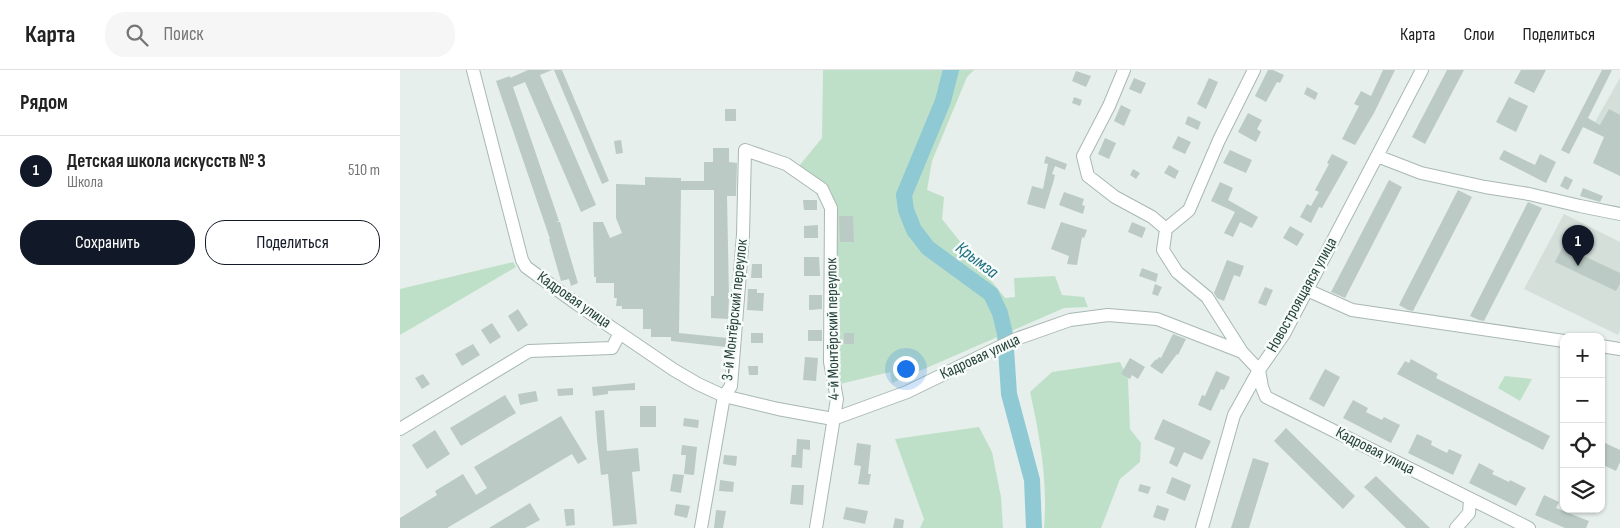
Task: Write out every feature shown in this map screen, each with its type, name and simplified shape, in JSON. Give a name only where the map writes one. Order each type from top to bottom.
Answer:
[{"type":"street","name":"Кадровая улица","points":[[473,70],[526,267],[674,370],[724,396],[753,404],[833,419],[907,392],[1016,339],[1070,320],[1108,315],[1158,318],[1242,352],[1259,370],[1262,387],[1266,396],[1529,528]]},
{"type":"street","points":[[1124,70],[1084,156],[1088,176],[1116,197],[1152,217],[1166,228]]},
{"type":"street","points":[[1242,352],[1207,297],[1176,272],[1163,250],[1166,228],[1189,210],[1219,140],[1254,70]]},
{"type":"street","name":"Новостроящаяся улица","points":[[1202,528],[1234,415],[1259,370],[1284,334],[1422,70]]},
{"type":"street","name":"3-й Монтёрский переулок","points":[[701,528],[724,396],[731,386],[743,235],[745,150]]},
{"type":"street","name":"4-й Монтёрский переулок","points":[[745,150],[786,164],[822,189],[831,208],[830,362],[837,399],[816,528]]},
{"type":"street","points":[[1377,156],[1420,173],[1485,187],[1537,195],[1620,214]]},
{"type":"street","points":[[1307,290],[1352,310],[1560,340]]},
{"type":"street","points":[[400,429],[530,351],[612,348],[620,333]]},
{"type":"street","points":[[1605,347],[1620,349]]},
{"type":"street","points":[[1456,528],[1469,513],[1470,500]]},
{"type":"shaded area","points":[[1620,78],[1620,135],[1595,122]]},
{"type":"shaded area","points":[[1564,214],[1620,242],[1620,330],[1618,335],[1524,289]]},
{"type":"green space","points":[[823,70],[974,70],[967,77],[932,161],[927,190],[944,197],[942,219],[1005,298],[1015,297],[1014,278],[1055,276],[1062,295],[1084,297],[1088,307],[1064,308],[892,383],[890,372],[840,384],[837,361],[836,209],[831,191],[799,166],[822,138]]},
{"type":"green space","points":[[513,262],[516,267],[400,335],[400,289]]},
{"type":"green space","points":[[1120,362],[1128,379],[1130,429],[1141,443],[1140,462],[1120,479],[1101,528],[1044,528],[1044,477],[1030,392],[1052,372]]},
{"type":"green space","points":[[1505,376],[1532,379],[1520,401],[1498,388]]},
{"type":"green space","points":[[979,427],[992,452],[1001,497],[1003,528],[920,528],[924,519],[895,439]]},
{"type":"building","points":[[528,70],[552,70],[540,75],[596,205],[581,212],[525,82],[513,87],[559,221],[556,222],[560,222],[578,283],[571,286],[569,279],[561,281],[550,239],[496,81],[510,76],[510,78]]},
{"type":"building","points":[[554,70],[562,70],[609,181],[602,184]]},
{"type":"building","points":[[1268,70],[1284,75],[1280,83],[1277,82],[1266,102],[1255,96]]},
{"type":"building","points":[[1383,70],[1395,70],[1374,113],[1355,145],[1342,139],[1359,106],[1354,104],[1361,91],[1371,96]]},
{"type":"building","points":[[1447,70],[1464,70],[1425,144],[1412,137]]},
{"type":"building","points":[[1521,70],[1546,70],[1534,93],[1514,83]]},
{"type":"building","points":[[1602,70],[1612,70],[1588,118],[1600,125],[1609,109],[1620,115],[1620,176],[1593,163],[1604,137],[1583,127],[1569,154],[1561,150]]},
{"type":"building","points":[[1076,71],[1091,76],[1086,87],[1072,81]]},
{"type":"building","points":[[1134,78],[1146,83],[1141,94],[1129,89]]},
{"type":"building","points":[[1209,78],[1218,82],[1206,109],[1197,104]]},
{"type":"building","points":[[1307,87],[1318,93],[1315,100],[1304,94]]},
{"type":"building","points":[[1074,97],[1082,100],[1080,106],[1072,103]]},
{"type":"building","points":[[1509,97],[1528,106],[1516,132],[1496,122]]},
{"type":"building","points":[[1121,105],[1131,110],[1124,126],[1114,121]]},
{"type":"building","points":[[725,109],[736,109],[736,121],[725,121]]},
{"type":"building","points":[[1248,113],[1262,120],[1257,129],[1261,132],[1256,142],[1238,132]]},
{"type":"building","points":[[1188,116],[1201,122],[1198,130],[1185,124]]},
{"type":"building","points":[[1178,136],[1191,142],[1185,154],[1172,148]]},
{"type":"building","points":[[1105,138],[1116,143],[1109,159],[1098,154]]},
{"type":"building","points":[[621,140],[623,153],[616,154],[614,141]]},
{"type":"building","points":[[713,148],[729,148],[729,162],[737,163],[736,196],[727,196],[728,319],[711,318],[711,296],[714,296],[714,190],[681,190],[679,333],[727,338],[726,347],[671,341],[671,337],[651,337],[651,329],[643,329],[643,309],[622,309],[622,306],[616,306],[617,298],[614,298],[614,283],[596,283],[596,277],[594,277],[593,222],[603,222],[610,238],[622,233],[616,218],[616,184],[645,185],[645,177],[681,178],[681,181],[704,181],[704,162],[713,162]]},
{"type":"building","points":[[1230,150],[1252,160],[1246,173],[1223,163]]},
{"type":"building","points":[[1504,150],[1535,165],[1540,154],[1556,162],[1546,183],[1499,159]]},
{"type":"building","points":[[1332,154],[1348,162],[1322,208],[1319,207],[1311,223],[1300,217],[1307,204],[1311,206],[1319,192],[1315,190],[1329,164],[1327,163]]},
{"type":"building","points":[[1046,156],[1067,164],[1065,170],[1055,166],[1052,174],[1055,175],[1045,209],[1027,204],[1032,186],[1043,189],[1048,164],[1044,163]]},
{"type":"building","points":[[1169,165],[1179,171],[1175,179],[1164,173]]},
{"type":"building","points":[[1133,169],[1140,173],[1136,179],[1130,175]]},
{"type":"building","points":[[1565,176],[1573,180],[1568,190],[1560,186]]},
{"type":"building","points":[[1389,180],[1402,187],[1345,298],[1331,292]]},
{"type":"building","points":[[1220,182],[1233,188],[1228,200],[1258,217],[1252,228],[1240,222],[1233,237],[1224,233],[1235,212],[1211,201]]},
{"type":"building","points":[[1583,188],[1603,196],[1600,202],[1580,196]]},
{"type":"building","points":[[1458,190],[1472,197],[1413,311],[1408,310],[1399,305]]},
{"type":"building","points":[[1064,192],[1084,199],[1082,205],[1085,206],[1083,214],[1059,205]]},
{"type":"building","points":[[803,200],[817,200],[817,210],[804,210]]},
{"type":"building","points":[[1528,202],[1542,208],[1484,321],[1470,316]]},
{"type":"building","points":[[839,216],[853,216],[854,242],[840,242]]},
{"type":"building","points":[[1061,222],[1087,230],[1084,238],[1082,237],[1077,265],[1067,264],[1069,256],[1051,249]]},
{"type":"building","points":[[1132,222],[1146,228],[1142,238],[1128,232]]},
{"type":"building","points":[[818,225],[818,238],[804,238],[804,226]]},
{"type":"building","points":[[1290,226],[1304,234],[1297,246],[1283,238]]},
{"type":"building","points":[[1563,246],[1620,273],[1620,284],[1616,291],[1555,262]]},
{"type":"building","points":[[804,257],[819,257],[820,276],[804,276]]},
{"type":"building","points":[[1227,260],[1244,266],[1240,277],[1234,275],[1224,301],[1217,298],[1214,293]]},
{"type":"building","points":[[752,264],[762,264],[762,278],[751,278]]},
{"type":"building","points":[[1142,268],[1158,274],[1156,282],[1139,276]]},
{"type":"building","points":[[1155,284],[1162,287],[1158,296],[1152,294]]},
{"type":"building","points":[[1265,287],[1273,290],[1266,306],[1258,303]]},
{"type":"building","points":[[748,289],[757,289],[757,293],[764,293],[763,311],[747,310]]},
{"type":"building","points":[[809,295],[822,295],[822,309],[809,310]]},
{"type":"building","points":[[518,309],[528,325],[518,332],[508,316]]},
{"type":"building","points":[[492,323],[501,337],[490,344],[481,330]]},
{"type":"building","points":[[808,330],[822,330],[822,341],[808,341]]},
{"type":"building","points":[[751,333],[763,333],[763,343],[751,343]]},
{"type":"building","points":[[844,333],[854,333],[854,344],[844,344]]},
{"type":"building","points":[[1173,334],[1186,339],[1178,355],[1162,374],[1150,366],[1156,359],[1161,358]]},
{"type":"building","points":[[473,344],[480,355],[462,366],[455,354]]},
{"type":"building","points":[[805,357],[818,358],[816,381],[803,380]]},
{"type":"building","points":[[1130,358],[1145,367],[1138,379],[1132,375],[1130,379],[1121,374]]},
{"type":"building","points":[[1411,359],[1438,374],[1436,378],[1550,436],[1543,450],[1397,374],[1405,361],[1409,363]]},
{"type":"building","points":[[748,366],[758,366],[758,375],[749,375]]},
{"type":"building","points":[[1325,369],[1340,377],[1324,407],[1309,399]]},
{"type":"building","points":[[1216,371],[1230,377],[1224,390],[1221,389],[1211,411],[1198,405],[1202,395],[1205,396]]},
{"type":"building","points":[[423,374],[430,384],[422,389],[415,378]]},
{"type":"building","points":[[635,383],[635,390],[608,391],[608,394],[593,396],[592,387]]},
{"type":"building","points":[[573,388],[573,395],[558,396],[557,389]]},
{"type":"building","points":[[536,391],[538,401],[520,405],[518,394]]},
{"type":"building","points":[[505,395],[516,413],[461,446],[450,428]]},
{"type":"building","points":[[1353,400],[1368,408],[1366,412],[1382,420],[1384,417],[1400,425],[1391,443],[1343,418]]},
{"type":"building","points":[[640,406],[656,406],[656,427],[640,427]]},
{"type":"building","points":[[604,410],[607,451],[638,448],[640,471],[632,472],[637,524],[613,526],[608,474],[601,475],[597,439],[595,411]]},
{"type":"building","points":[[561,416],[587,459],[578,464],[572,454],[447,528],[400,528],[400,518],[437,495],[435,491],[463,474],[476,495],[487,488],[474,467]]},
{"type":"building","points":[[684,418],[699,420],[698,428],[683,426]]},
{"type":"building","points":[[1163,419],[1211,441],[1202,460],[1184,452],[1177,467],[1169,463],[1175,448],[1154,439]]},
{"type":"building","points":[[1286,428],[1355,496],[1343,509],[1274,441]]},
{"type":"building","points":[[435,430],[450,454],[427,469],[412,445]]},
{"type":"building","points":[[1417,434],[1432,441],[1431,445],[1447,453],[1449,449],[1462,455],[1453,475],[1408,453]]},
{"type":"building","points":[[797,439],[810,440],[810,450],[803,449],[802,468],[791,467],[792,455],[796,455]]},
{"type":"building","points":[[857,443],[871,445],[868,474],[871,474],[869,485],[858,484],[861,466],[854,465]]},
{"type":"building","points":[[1605,443],[1620,450],[1620,462],[1616,471],[1605,466]]},
{"type":"building","points":[[682,445],[697,447],[694,475],[684,474],[686,455],[681,455]]},
{"type":"building","points":[[724,455],[737,456],[736,466],[723,464]]},
{"type":"building","points":[[1253,458],[1269,463],[1249,528],[1231,528]]},
{"type":"building","points":[[1479,463],[1494,471],[1492,474],[1526,488],[1516,506],[1469,483]]},
{"type":"building","points":[[673,474],[684,475],[681,493],[670,491]]},
{"type":"building","points":[[1376,476],[1430,528],[1406,528],[1364,487]]},
{"type":"building","points":[[1172,477],[1191,485],[1185,501],[1166,493]]},
{"type":"building","points":[[720,480],[734,482],[733,492],[719,491]]},
{"type":"building","points":[[1140,484],[1151,487],[1148,494],[1138,491]]},
{"type":"building","points":[[792,485],[804,485],[803,505],[790,504]]},
{"type":"building","points":[[1544,495],[1559,502],[1556,508],[1560,510],[1560,513],[1569,513],[1589,521],[1586,528],[1565,528],[1535,515]]},
{"type":"building","points":[[530,503],[540,520],[525,528],[489,528]]},
{"type":"building","points":[[676,504],[690,506],[687,518],[674,515]]},
{"type":"building","points":[[1157,505],[1169,509],[1165,521],[1153,517]]},
{"type":"building","points":[[846,507],[868,511],[865,524],[843,519]]},
{"type":"building","points":[[564,509],[574,509],[575,525],[566,526]]},
{"type":"building","points":[[716,510],[726,511],[723,528],[714,528]]},
{"type":"building","points":[[895,518],[904,520],[903,528],[893,528]]},
{"type":"waterway","name":"Крымза","points":[[951,70],[943,101],[904,195],[906,210],[914,230],[928,248],[991,294],[1000,313],[1005,334],[1009,394],[1032,480],[1034,528]]},
{"type":"place","name":"Детская школа искусств № 3","points":[[1578,266]]}]
